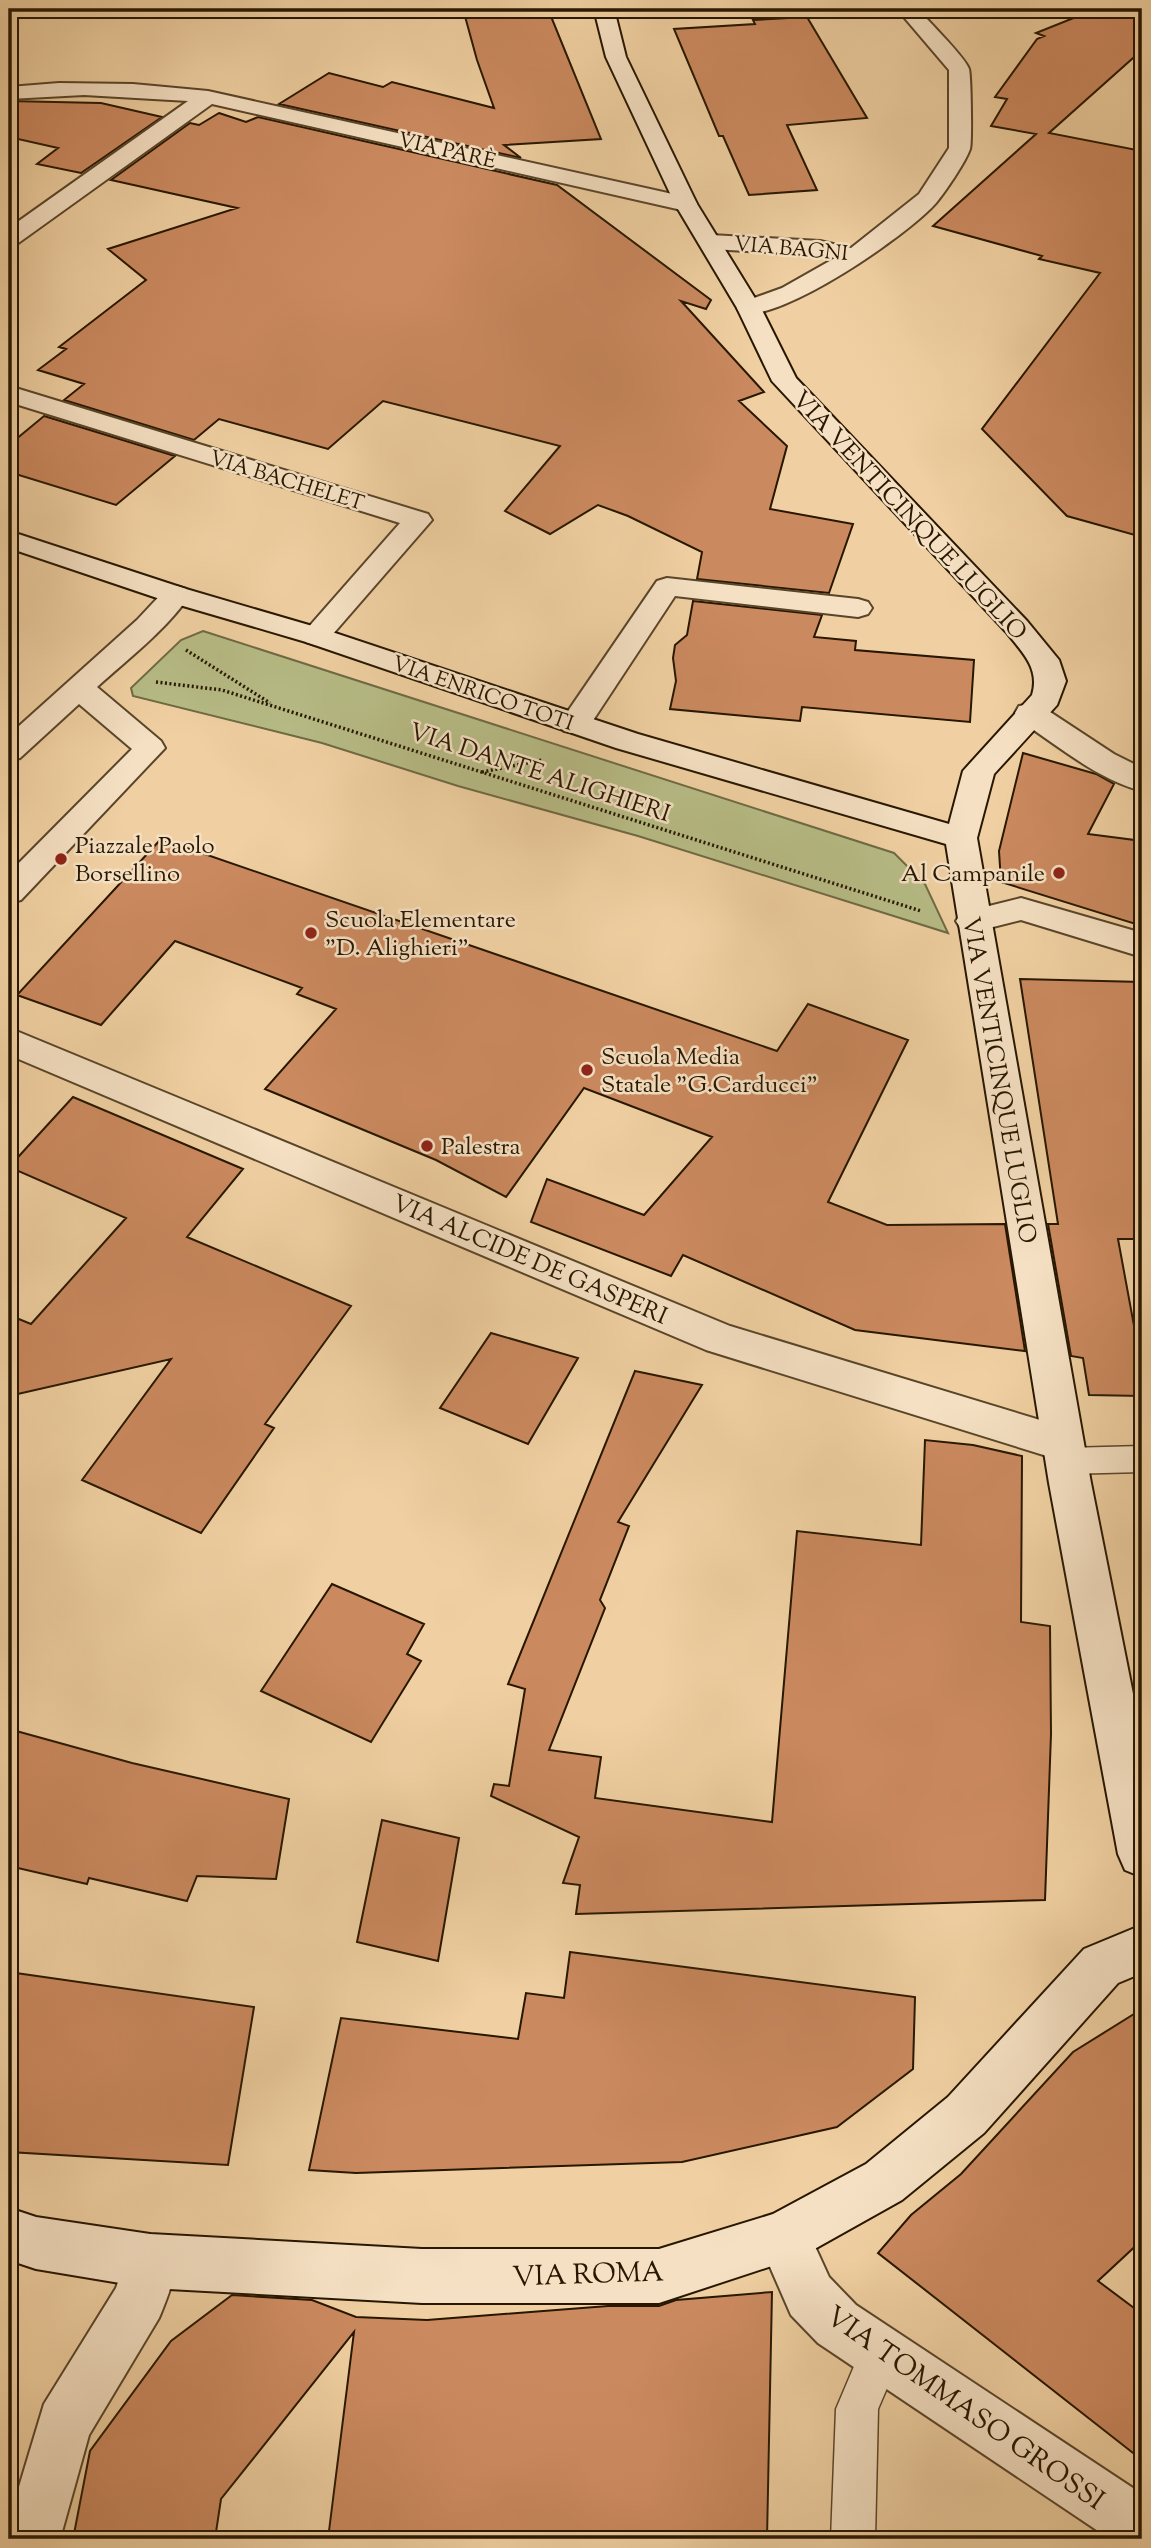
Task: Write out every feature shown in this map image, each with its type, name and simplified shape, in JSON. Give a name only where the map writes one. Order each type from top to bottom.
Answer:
[{"type":"street","name":"VIA VENTICINQUE LUGLIO","points":[[604,9],[616,57],[686,204],[749,308],[786,381],[1017,627],[1044,660],[1051,681],[1046,698],[979,771],[961,838],[1064,1452],[1142,1854]]},
{"type":"street","name":"VIA BAGNI","points":[[711,242],[820,248],[855,256],[927,199],[960,148],[959,69],[907,9]]},
{"type":"street","name":"VIA PARÈ","points":[[9,93],[51,89],[133,89],[208,97],[686,204]]},
{"type":"street","points":[[9,239],[208,97]]},
{"type":"street","points":[[749,308],[792,293],[855,256]]},
{"type":"street","name":"VIA BACHELET","points":[[9,394],[418,520],[316,636]]},
{"type":"street","name":"VIA ENRICO TOTI","points":[[9,539],[176,595],[316,636],[575,724],[961,838]]},
{"type":"street","points":[[575,724],[667,587],[858,608]]},
{"type":"street","points":[[9,751],[146,626],[176,595]]},
{"type":"street","points":[[9,892],[150,748],[85,681]]},
{"type":"street","points":[[1030,713],[1103,761],[1142,781]]},
{"type":"street","points":[[973,921],[1021,909],[1142,945]]},
{"type":"street","name":"VIA ALCIDE DE GASPERI","points":[[9,1041],[720,1339],[1064,1452]]},
{"type":"street","name":"VIA ROMA","points":[[9,2234],[36,2243],[150,2262],[422,2276],[659,2276],[783,2237],[894,2173],[966,2115],[1101,1966],[1142,1949]]},
{"type":"street","name":"VIA TOMMASO GROSSI","points":[[783,2237],[810,2296],[837,2323],[1142,2528]]},
{"type":"street","points":[[32,2539],[64,2424],[140,2299],[150,2262]]},
{"type":"lane","points":[[1064,1452],[1142,1459]]},
{"type":"lane","points":[[853,2539],[857,2409],[881,2353]]},
{"type":"path","points":[[146,626],[278,708]]},
{"type":"path","name":"VIA DANTE ALIGHIERI","points":[[85,681],[222,690],[947,919],[973,921]]},
{"type":"green space","points":[[203,631],[894,853],[925,884],[948,933],[638,836],[458,786],[322,743],[133,696],[131,688],[181,640]]},
{"type":"building","points":[[463,9],[548,9],[601,139],[504,145],[521,158],[279,104],[329,73],[383,87],[392,82],[494,108]]},
{"type":"building","points":[[1096,9],[1142,9],[1142,50],[1049,133],[1142,151],[1142,537],[1067,516],[982,429],[1100,273],[1039,259],[1042,256],[933,226],[1036,134],[991,126],[1007,99],[995,97],[1037,39],[1044,36],[1036,33]]},
{"type":"building","points":[[807,17],[867,118],[787,125],[817,190],[749,195],[723,136],[719,136],[674,29],[755,24],[753,20]]},
{"type":"building","points":[[9,101],[101,103],[162,117],[81,173],[37,164],[58,148],[9,137]]},
{"type":"building","points":[[219,113],[246,122],[258,117],[557,185],[711,300],[706,309],[681,301],[764,392],[739,401],[787,446],[770,509],[853,524],[829,593],[697,579],[702,552],[628,516],[598,505],[550,534],[505,511],[560,446],[383,401],[328,449],[219,419],[194,440],[64,400],[84,384],[38,370],[66,349],[59,347],[146,280],[108,249],[237,208],[111,180],[190,123],[199,125]]},
{"type":"building","points":[[44,416],[175,456],[116,505],[9,472],[9,445]]},
{"type":"building","points":[[693,601],[822,615],[814,637],[856,641],[855,650],[974,660],[970,722],[802,707],[800,721],[670,709],[676,681],[673,658],[675,645],[687,635]]},
{"type":"building","points":[[1023,753],[1096,774],[1114,784],[1088,834],[1142,841],[1142,926],[1001,882],[999,851]]},
{"type":"building","points":[[161,839],[777,1051],[808,1004],[908,1040],[828,1202],[887,1225],[1005,1224],[1025,1351],[855,1330],[683,1255],[671,1276],[531,1222],[547,1179],[644,1215],[712,1137],[584,1088],[506,1197],[436,1160],[265,1089],[336,1009],[297,994],[302,988],[175,941],[101,1025],[17,995]]},
{"type":"building","points":[[1020,979],[1142,982],[1142,1239],[1118,1239],[1142,1369],[1142,1396],[1089,1395],[1083,1358],[1071,1356],[1048,1224],[1058,1224]]},
{"type":"building","points":[[73,1097],[243,1169],[187,1237],[351,1306],[265,1424],[274,1428],[201,1533],[82,1480],[171,1359],[9,1396],[9,1315],[31,1324],[126,1218],[9,1167]]},
{"type":"building","points":[[491,1333],[578,1358],[528,1444],[440,1408]]},
{"type":"building","points":[[635,1371],[702,1385],[618,1522],[629,1526],[600,1600],[605,1608],[549,1750],[601,1757],[595,1798],[772,1822],[797,1531],[921,1545],[925,1440],[973,1445],[1022,1456],[1021,1622],[1050,1626],[1051,1734],[1045,1900],[576,1914],[580,1885],[563,1883],[579,1837],[491,1796],[494,1784],[509,1786],[525,1689],[508,1684]]},
{"type":"building","points":[[332,1584],[424,1624],[407,1654],[421,1661],[371,1742],[261,1691]]},
{"type":"building","points":[[9,1729],[132,1763],[289,1799],[276,1879],[197,1876],[187,1901],[89,1878],[87,1884],[9,1866]]},
{"type":"building","points":[[382,1820],[459,1838],[438,1961],[357,1942]]},
{"type":"building","points":[[570,1952],[915,1997],[913,2069],[837,2127],[682,2162],[356,2173],[309,2170],[341,2018],[518,2039],[526,1993],[564,1998]]},
{"type":"building","points":[[9,1972],[254,2007],[228,2165],[9,2152]]},
{"type":"building","points":[[1142,2009],[1142,2240],[1098,2281],[1142,2314],[1142,2460],[878,2253],[911,2215],[961,2174],[1073,2052]]},
{"type":"building","points":[[772,2292],[767,2539],[328,2539],[354,2332],[221,2499],[215,2539],[73,2539],[90,2451],[171,2341],[232,2295],[312,2300],[356,2317],[427,2320],[608,2306],[659,2306],[676,2300]]},
{"type":"place","name":"Piazzale Paolo Borsellino","points":[[61,859]]},
{"type":"place","name":"Al Campanile","points":[[1059,873]]},
{"type":"place","name":"Scuola Elementare \"D. Alighieri\"","points":[[311,933]]},
{"type":"place","name":"Scuola Media Statale \"G.Carducci\"","points":[[587,1070]]},
{"type":"place","name":"Palestra","points":[[427,1146]]}]
